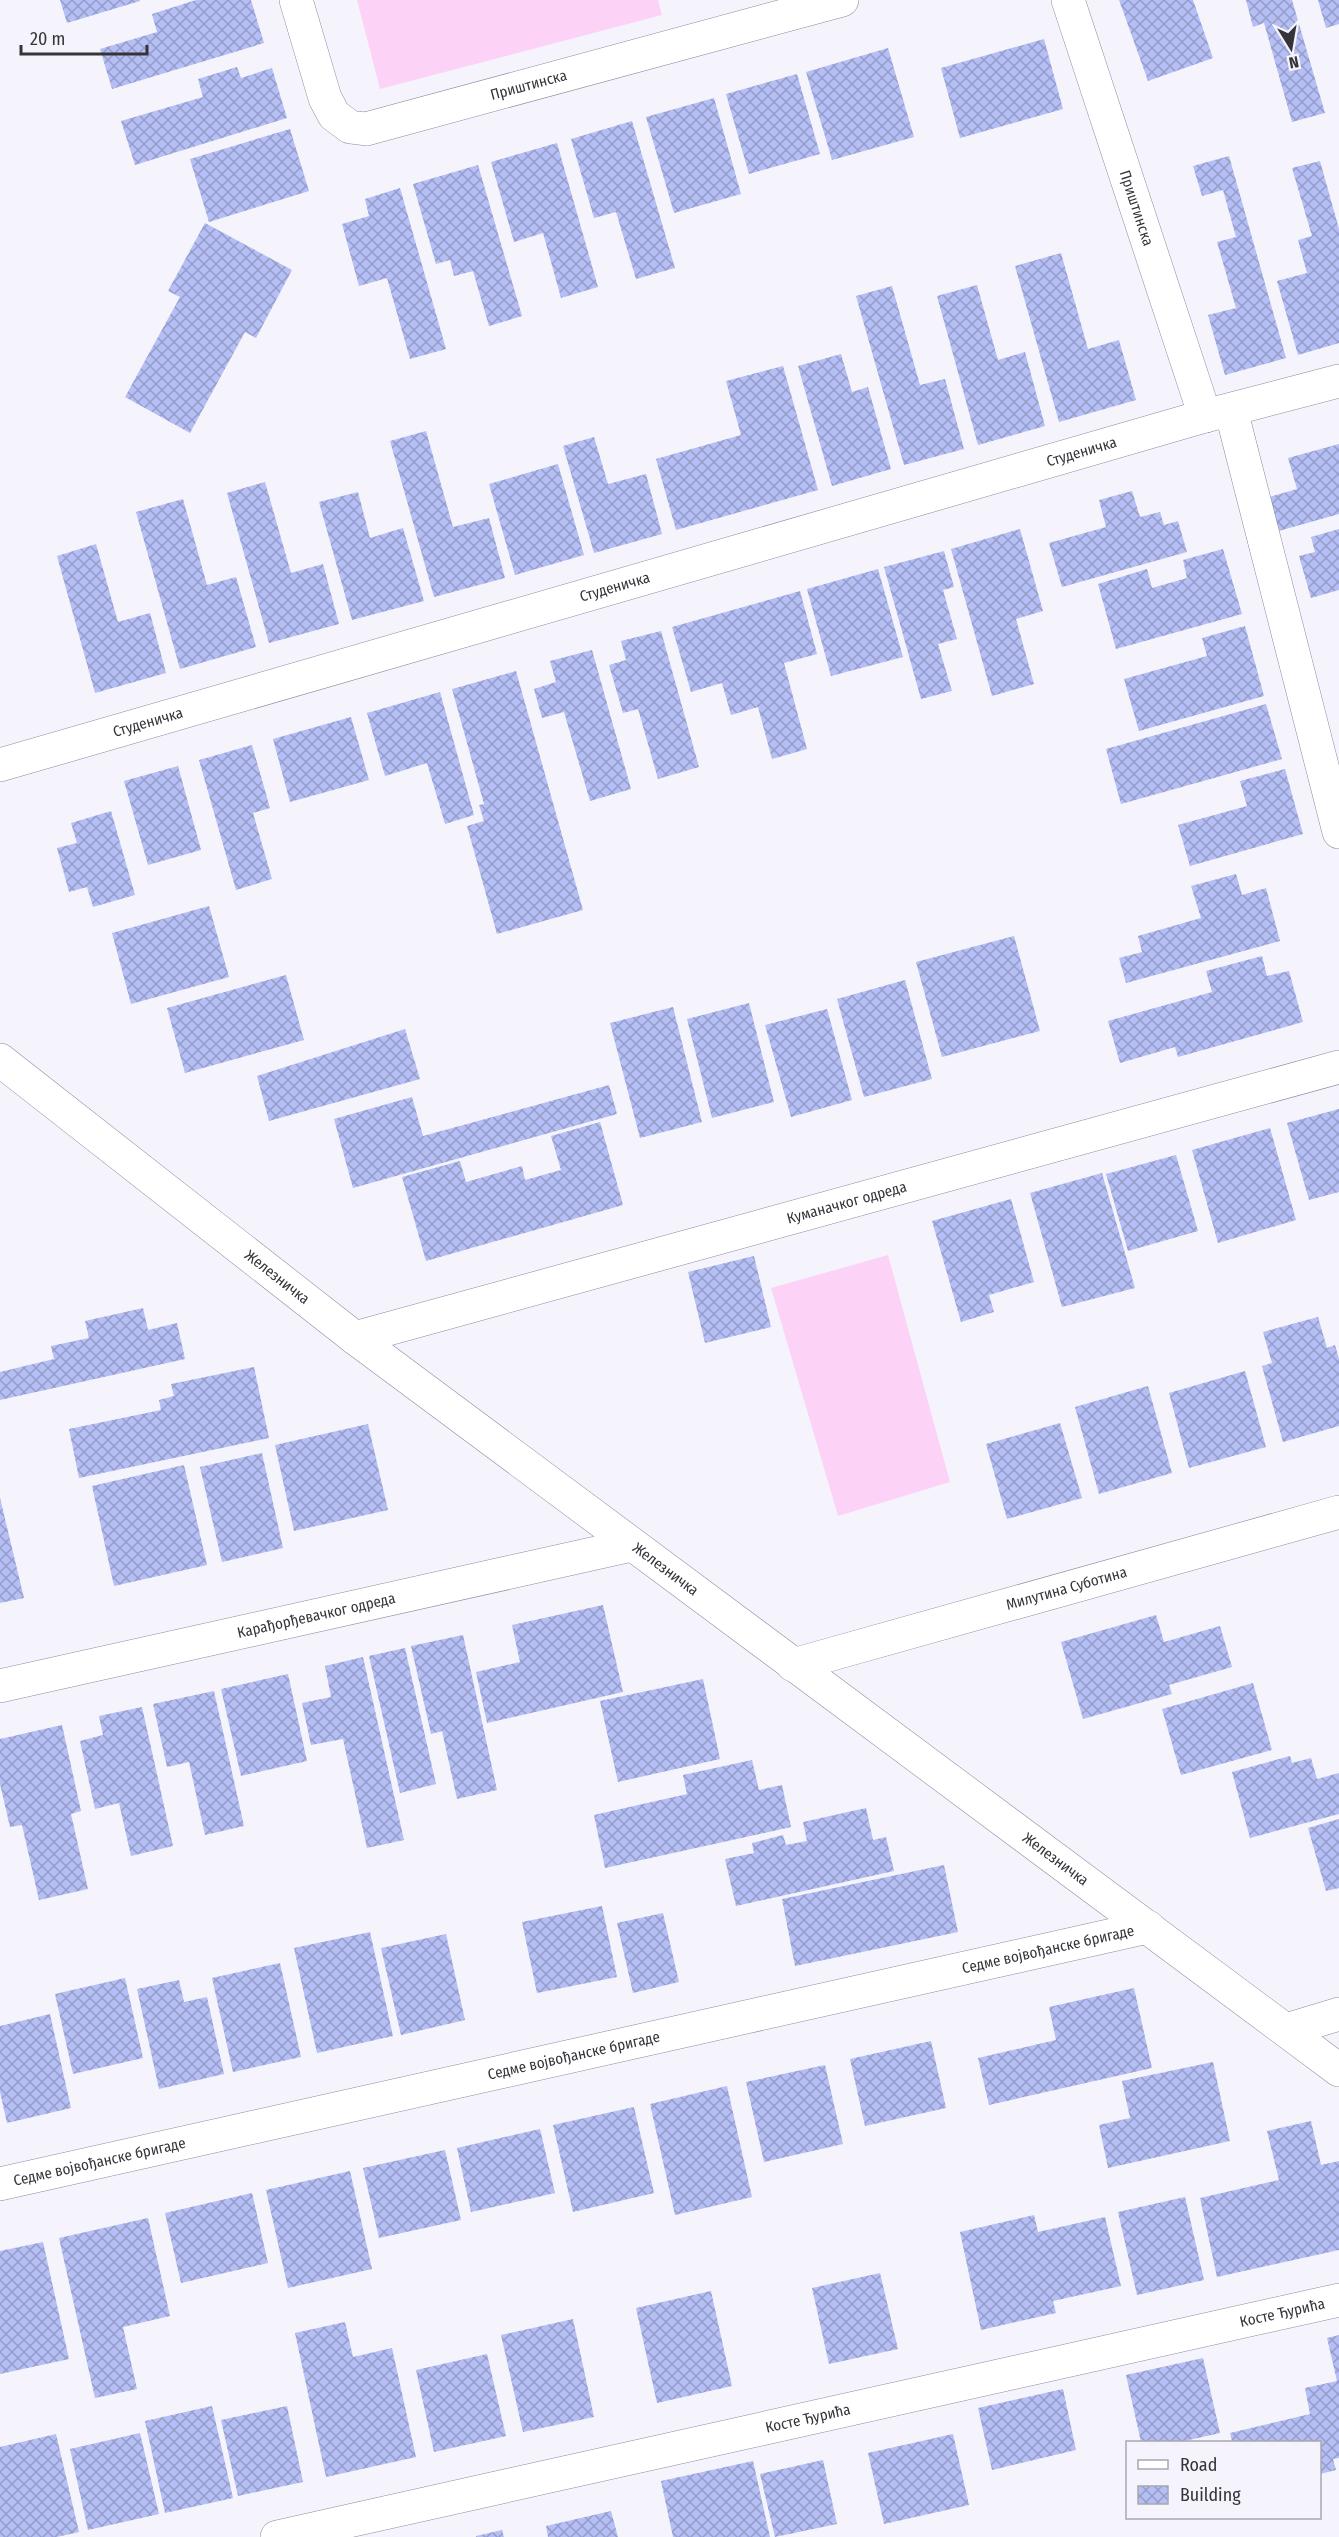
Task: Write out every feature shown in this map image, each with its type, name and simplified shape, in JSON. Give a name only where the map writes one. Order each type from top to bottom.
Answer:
[{"type":"street","name":"Приштинска","points":[[296,0],[325,98],[334,115],[350,127],[366,129],[842,0]]},
{"type":"street","name":"Приштинска","points":[[1068,0],[1218,413]]},
{"type":"street","name":"Студеничка","points":[[0,765],[1218,413],[1339,381]]},
{"type":"street","points":[[1218,413],[1339,832]]},
{"type":"street","name":"Железничка","points":[[0,1060],[355,1338],[1339,2070]]},
{"type":"street","name":"Куманачког одреда","points":[[355,1338],[1339,1066]]},
{"type":"street","name":"Милутина Суботина","points":[[793,1665],[1339,1512]]},
{"type":"street","name":"Карађорђевачког одреда","points":[[0,1686],[632,1545]]},
{"type":"street","name":"Седме војвођанске бригаде","points":[[0,2184],[1148,1927]]},
{"type":"street","points":[[1286,2030],[1339,2014]]},
{"type":"street","name":"Косте Ђурића","points":[[277,2537],[1339,2300]]},
{"type":"shaded area","points":[[357,0],[658,0],[662,15],[380,89]]},
{"type":"shaded area","points":[[888,1255],[950,1482],[838,1516],[771,1288]]},
{"type":"building","points":[[60,0],[140,0],[140,1],[67,23]]},
{"type":"building","points":[[196,0],[251,0],[264,43],[112,89],[100,49],[157,32],[152,14]]},
{"type":"building","points":[[1119,0],[1193,0],[1213,58],[1148,81]]},
{"type":"building","points":[[1246,0],[1292,0],[1325,113],[1292,122],[1264,23],[1253,27]]},
{"type":"building","points":[[1318,0],[1339,0],[1339,24],[1326,28]]},
{"type":"building","points":[[1044,39],[1063,109],[960,138],[941,68]]},
{"type":"building","points":[[888,48],[914,137],[832,160],[806,72]]},
{"type":"building","points":[[237,67],[241,78],[272,68],[287,118],[135,165],[121,121],[203,97],[198,79]]},
{"type":"building","points":[[797,74],[820,154],[749,174],[726,94]]},
{"type":"building","points":[[714,98],[741,194],[674,213],[646,117]]},
{"type":"building","points":[[632,121],[675,268],[636,279],[616,212],[594,218],[571,139]]},
{"type":"building","points":[[290,129],[309,191],[209,222],[190,159]]},
{"type":"building","points":[[557,143],[598,287],[561,298],[543,233],[514,242],[491,162]]},
{"type":"building","points":[[1229,156],[1286,358],[1225,375],[1208,315],[1236,308],[1217,242],[1236,237],[1223,190],[1202,196],[1193,166]]},
{"type":"building","points":[[1320,161],[1339,229],[1339,343],[1298,355],[1277,281],[1307,273],[1298,240],[1312,236],[1292,168]]},
{"type":"building","points":[[478,165],[522,316],[489,326],[473,271],[454,276],[450,260],[436,264],[413,184]]},
{"type":"building","points":[[400,188],[446,349],[410,359],[387,278],[359,286],[342,224],[369,216],[365,199]]},
{"type":"building","points":[[205,223],[292,270],[256,338],[245,332],[190,433],[125,397],[180,297],[168,291]]},
{"type":"building","points":[[1061,253],[1088,349],[1119,340],[1136,400],[1059,422],[1015,266]]},
{"type":"building","points":[[977,285],[998,360],[1025,352],[1045,426],[978,445],[937,296]]},
{"type":"building","points":[[892,286],[920,385],[945,379],[964,449],[904,465],[856,296]]},
{"type":"building","points":[[841,354],[852,392],[868,387],[891,469],[832,486],[798,366]]},
{"type":"building","points":[[783,366],[818,490],[676,530],[656,459],[741,435],[726,381]]},
{"type":"building","points":[[426,431],[453,527],[489,518],[505,578],[434,597],[390,441]]},
{"type":"building","points":[[594,437],[608,484],[646,474],[662,534],[594,553],[563,446]]},
{"type":"building","points":[[1339,444],[1339,514],[1275,532],[1266,498],[1297,489],[1288,458]]},
{"type":"building","points":[[558,464],[584,555],[515,575],[489,484]]},
{"type":"building","points":[[265,482],[291,573],[323,564],[339,624],[269,643],[227,493]]},
{"type":"building","points":[[1132,491],[1140,517],[1160,512],[1164,525],[1178,521],[1187,552],[1062,587],[1049,543],[1106,527],[1099,500]]},
{"type":"building","points":[[358,492],[370,538],[403,528],[424,601],[352,620],[319,502]]},
{"type":"building","points":[[183,499],[207,585],[236,577],[256,647],[180,669],[136,512]]},
{"type":"building","points":[[1020,529],[1043,611],[1016,619],[1034,684],[992,696],[951,549]]},
{"type":"building","points":[[1339,529],[1339,590],[1311,598],[1299,556],[1315,552],[1311,537]]},
{"type":"building","points":[[96,544],[118,622],[150,613],[166,673],[95,693],[57,556]]},
{"type":"building","points":[[1223,549],[1242,614],[1116,649],[1098,584],[1147,569],[1152,588],[1187,578],[1183,560]]},
{"type":"building","points":[[944,551],[954,587],[943,590],[957,639],[938,644],[952,691],[921,699],[884,567]]},
{"type":"building","points":[[878,569],[903,657],[831,676],[807,589]]},
{"type":"building","points":[[800,591],[817,654],[784,663],[807,749],[772,759],[758,707],[731,715],[722,683],[691,692],[672,627]]},
{"type":"building","points":[[1245,626],[1264,696],[1139,731],[1124,679],[1207,656],[1202,638]]},
{"type":"building","points":[[661,631],[699,767],[658,779],[638,709],[623,713],[609,665],[626,660],[621,641]]},
{"type":"building","points":[[592,650],[631,789],[590,801],[564,712],[542,718],[534,689],[556,682],[550,661]]},
{"type":"building","points":[[516,671],[583,910],[497,934],[467,826],[484,821],[479,805],[484,804],[452,689]]},
{"type":"building","points":[[440,692],[474,815],[445,824],[427,763],[385,776],[367,713]]},
{"type":"building","points":[[1266,704],[1282,759],[1121,804],[1106,749]]},
{"type":"building","points":[[351,717],[369,780],[290,802],[273,739]]},
{"type":"building","points":[[252,745],[270,808],[253,813],[272,879],[236,890],[199,760]]},
{"type":"building","points":[[178,766],[201,850],[148,865],[124,781]]},
{"type":"building","points":[[1285,769],[1303,834],[1190,866],[1178,825],[1247,806],[1240,781]]},
{"type":"building","points":[[111,811],[135,895],[93,907],[87,887],[69,892],[57,848],[77,843],[71,823]]},
{"type":"building","points":[[1236,874],[1242,895],[1266,888],[1280,941],[1126,983],[1119,958],[1142,952],[1138,936],[1201,918],[1191,886]]},
{"type":"building","points":[[209,906],[229,977],[131,1004],[112,933]]},
{"type":"building","points":[[1014,936],[1040,1031],[942,1057],[916,962]]},
{"type":"building","points":[[1262,956],[1267,976],[1289,971],[1303,1022],[1178,1057],[1175,1047],[1120,1063],[1108,1021],[1212,992],[1206,971]]},
{"type":"building","points":[[286,975],[304,1040],[185,1073],[167,1008]]},
{"type":"building","points":[[905,980],[932,1079],[864,1097],[837,999]]},
{"type":"building","points":[[749,1003],[774,1102],[712,1118],[687,1019]]},
{"type":"building","points":[[673,1007],[702,1122],[640,1138],[610,1023]]},
{"type":"building","points":[[827,1009],[852,1100],[791,1117],[765,1025]]},
{"type":"building","points":[[405,1029],[420,1079],[269,1121],[257,1076]]},
{"type":"building","points":[[609,1085],[617,1114],[353,1188],[334,1119],[412,1097],[423,1136]]},
{"type":"building","points":[[1339,1109],[1339,1192],[1309,1200],[1287,1123]]},
{"type":"building","points":[[600,1122],[623,1205],[426,1261],[402,1177],[460,1161],[466,1182],[522,1166],[525,1180],[561,1170],[551,1136]]},
{"type":"building","points":[[1270,1128],[1296,1220],[1218,1243],[1192,1150]]},
{"type":"building","points":[[1176,1155],[1198,1231],[1128,1251],[1106,1174]]},
{"type":"building","points":[[1102,1173],[1135,1288],[1062,1307],[1030,1193]]},
{"type":"building","points":[[1011,1199],[1034,1282],[989,1295],[994,1312],[961,1322],[932,1221]]},
{"type":"building","points":[[754,1256],[771,1327],[705,1343],[688,1272]]},
{"type":"building","points":[[143,1308],[148,1330],[177,1323],[185,1359],[0,1400],[0,1372],[54,1359],[51,1346],[89,1338],[85,1321]]},
{"type":"building","points":[[1318,1317],[1327,1348],[1335,1345],[1339,1359],[1339,1426],[1283,1442],[1262,1366],[1272,1363],[1263,1332]]},
{"type":"building","points":[[254,1367],[269,1438],[79,1478],[69,1429],[161,1410],[159,1400],[174,1396],[171,1384]]},
{"type":"building","points":[[1245,1371],[1266,1447],[1189,1468],[1169,1393]]},
{"type":"building","points":[[1148,1386],[1172,1473],[1099,1494],[1075,1407]]},
{"type":"building","points":[[1060,1423],[1082,1498],[1007,1519],[986,1444]]},
{"type":"building","points":[[368,1424],[388,1510],[294,1531],[275,1445]]},
{"type":"building","points":[[262,1453],[283,1548],[222,1562],[200,1467]]},
{"type":"building","points":[[184,1465],[207,1565],[114,1586],[92,1486]]},
{"type":"building","points":[[0,1498],[24,1598],[0,1603]]},
{"type":"building","points":[[603,1605],[623,1692],[487,1723],[476,1672],[520,1662],[512,1625]]},
{"type":"building","points":[[1156,1615],[1164,1642],[1220,1626],[1232,1667],[1169,1685],[1172,1694],[1083,1719],[1061,1642]]},
{"type":"building","points":[[463,1635],[497,1790],[457,1799],[442,1731],[431,1734],[411,1646]]},
{"type":"building","points":[[405,1648],[436,1784],[400,1793],[369,1656]]},
{"type":"building","points":[[363,1657],[404,1840],[367,1848],[343,1739],[311,1745],[302,1703],[331,1697],[325,1666]]},
{"type":"building","points":[[288,1674],[307,1761],[241,1776],[221,1689]]},
{"type":"building","points":[[703,1679],[720,1759],[618,1782],[600,1701]]},
{"type":"building","points":[[1253,1683],[1272,1750],[1181,1775],[1162,1709]]},
{"type":"building","points":[[214,1691],[244,1826],[205,1835],[189,1762],[167,1767],[153,1704]]},
{"type":"building","points":[[142,1707],[173,1846],[131,1856],[119,1803],[95,1809],[80,1741],[103,1735],[99,1716]]},
{"type":"building","points":[[62,1725],[81,1811],[71,1814],[88,1889],[39,1900],[22,1825],[10,1827],[0,1784],[0,1739]]},
{"type":"building","points":[[1290,1756],[1292,1763],[1311,1758],[1317,1779],[1339,1773],[1339,1814],[1250,1838],[1232,1772]]},
{"type":"building","points":[[752,1760],[759,1790],[782,1785],[791,1827],[605,1868],[594,1815],[687,1794],[683,1775]]},
{"type":"building","points":[[866,1808],[873,1840],[886,1837],[894,1871],[736,1906],[725,1859],[754,1853],[752,1843],[783,1835],[786,1845],[807,1841],[803,1822]]},
{"type":"building","points":[[1339,1819],[1339,1888],[1326,1891],[1308,1828]]},
{"type":"building","points":[[944,1865],[958,1932],[795,1966],[782,1899]]},
{"type":"building","points":[[602,1906],[617,1977],[537,1993],[522,1922]]},
{"type":"building","points":[[663,1913],[679,1982],[633,1993],[617,1923]]},
{"type":"building","points":[[370,1932],[393,2036],[317,2053],[294,1948]]},
{"type":"building","points":[[446,1934],[465,2020],[401,2035],[381,1948]]},
{"type":"building","points":[[280,1963],[301,2057],[233,2072],[212,1978]]},
{"type":"building","points":[[125,1978],[143,2058],[73,2074],[55,1994]]},
{"type":"building","points":[[179,1980],[184,2002],[207,1997],[224,2074],[159,2089],[137,1989]]},
{"type":"building","points":[[1134,1988],[1152,2068],[989,2105],[978,2058],[1056,2040],[1049,2007]]},
{"type":"building","points":[[50,2014],[71,2108],[7,2123],[0,2092],[0,2026]]},
{"type":"building","points":[[931,2041],[946,2108],[865,2126],[850,2059]]},
{"type":"building","points":[[1213,2062],[1230,2141],[1108,2168],[1099,2125],[1130,2118],[1122,2081]]},
{"type":"building","points":[[825,2065],[843,2144],[764,2162],[746,2082]]},
{"type":"building","points":[[727,2086],[752,2197],[675,2215],[650,2104]]},
{"type":"building","points":[[634,2107],[654,2193],[573,2212],[553,2125]]},
{"type":"building","points":[[1311,2121],[1321,2165],[1339,2161],[1339,2250],[1217,2277],[1200,2198],[1279,2180],[1267,2131]]},
{"type":"building","points":[[540,2129],[555,2193],[471,2212],[457,2148]]},
{"type":"building","points":[[445,2150],[461,2220],[379,2238],[363,2168]]},
{"type":"building","points":[[350,2171],[372,2269],[288,2288],[266,2190]]},
{"type":"building","points":[[252,2193],[268,2263],[181,2283],[165,2213]]},
{"type":"building","points":[[1185,2197],[1204,2280],[1137,2295],[1118,2212]]},
{"type":"building","points":[[1034,2215],[1038,2232],[1105,2217],[1121,2286],[1053,2301],[1056,2313],[981,2330],[960,2232]]},
{"type":"building","points":[[148,2218],[170,2316],[123,2327],[137,2389],[95,2398],[59,2238]]},
{"type":"building","points":[[43,2242],[69,2359],[0,2374],[0,2251]]},
{"type":"building","points":[[880,2273],[898,2349],[829,2364],[812,2288]]},
{"type":"building","points":[[711,2291],[732,2386],[657,2403],[636,2308]]},
{"type":"building","points":[[573,2319],[594,2417],[523,2432],[501,2335]]},
{"type":"building","points":[[345,2322],[353,2357],[392,2348],[416,2457],[326,2477],[295,2333]]},
{"type":"building","points":[[1339,2335],[1339,2458],[1333,2459],[1336,2470],[1321,2474],[1321,2441],[1232,2441],[1230,2433],[1310,2414],[1305,2388],[1337,2381],[1327,2338]]},
{"type":"building","points":[[487,2354],[506,2436],[434,2452],[416,2370]]},
{"type":"building","points":[[1203,2358],[1220,2433],[1184,2441],[1141,2441],[1126,2375]]},
{"type":"building","points":[[1063,2389],[1076,2450],[992,2470],[978,2408]]},
{"type":"building","points":[[212,2406],[233,2498],[165,2513],[145,2421]]},
{"type":"building","points":[[287,2406],[303,2482],[238,2496],[221,2420]]},
{"type":"building","points":[[140,2433],[159,2514],[88,2530],[70,2449]]},
{"type":"building","points":[[56,2434],[79,2532],[57,2537],[0,2537],[0,2447]]},
{"type":"building","points":[[953,2434],[969,2505],[884,2524],[868,2453]]},
{"type":"building","points":[[823,2460],[837,2524],[775,2537],[760,2474]]},
{"type":"building","points":[[753,2461],[770,2537],[673,2537],[661,2481]]},
{"type":"building","points":[[611,2511],[618,2537],[548,2537],[546,2526]]},
{"type":"building","points":[[502,2530],[504,2537],[476,2537],[476,2536]]}]
